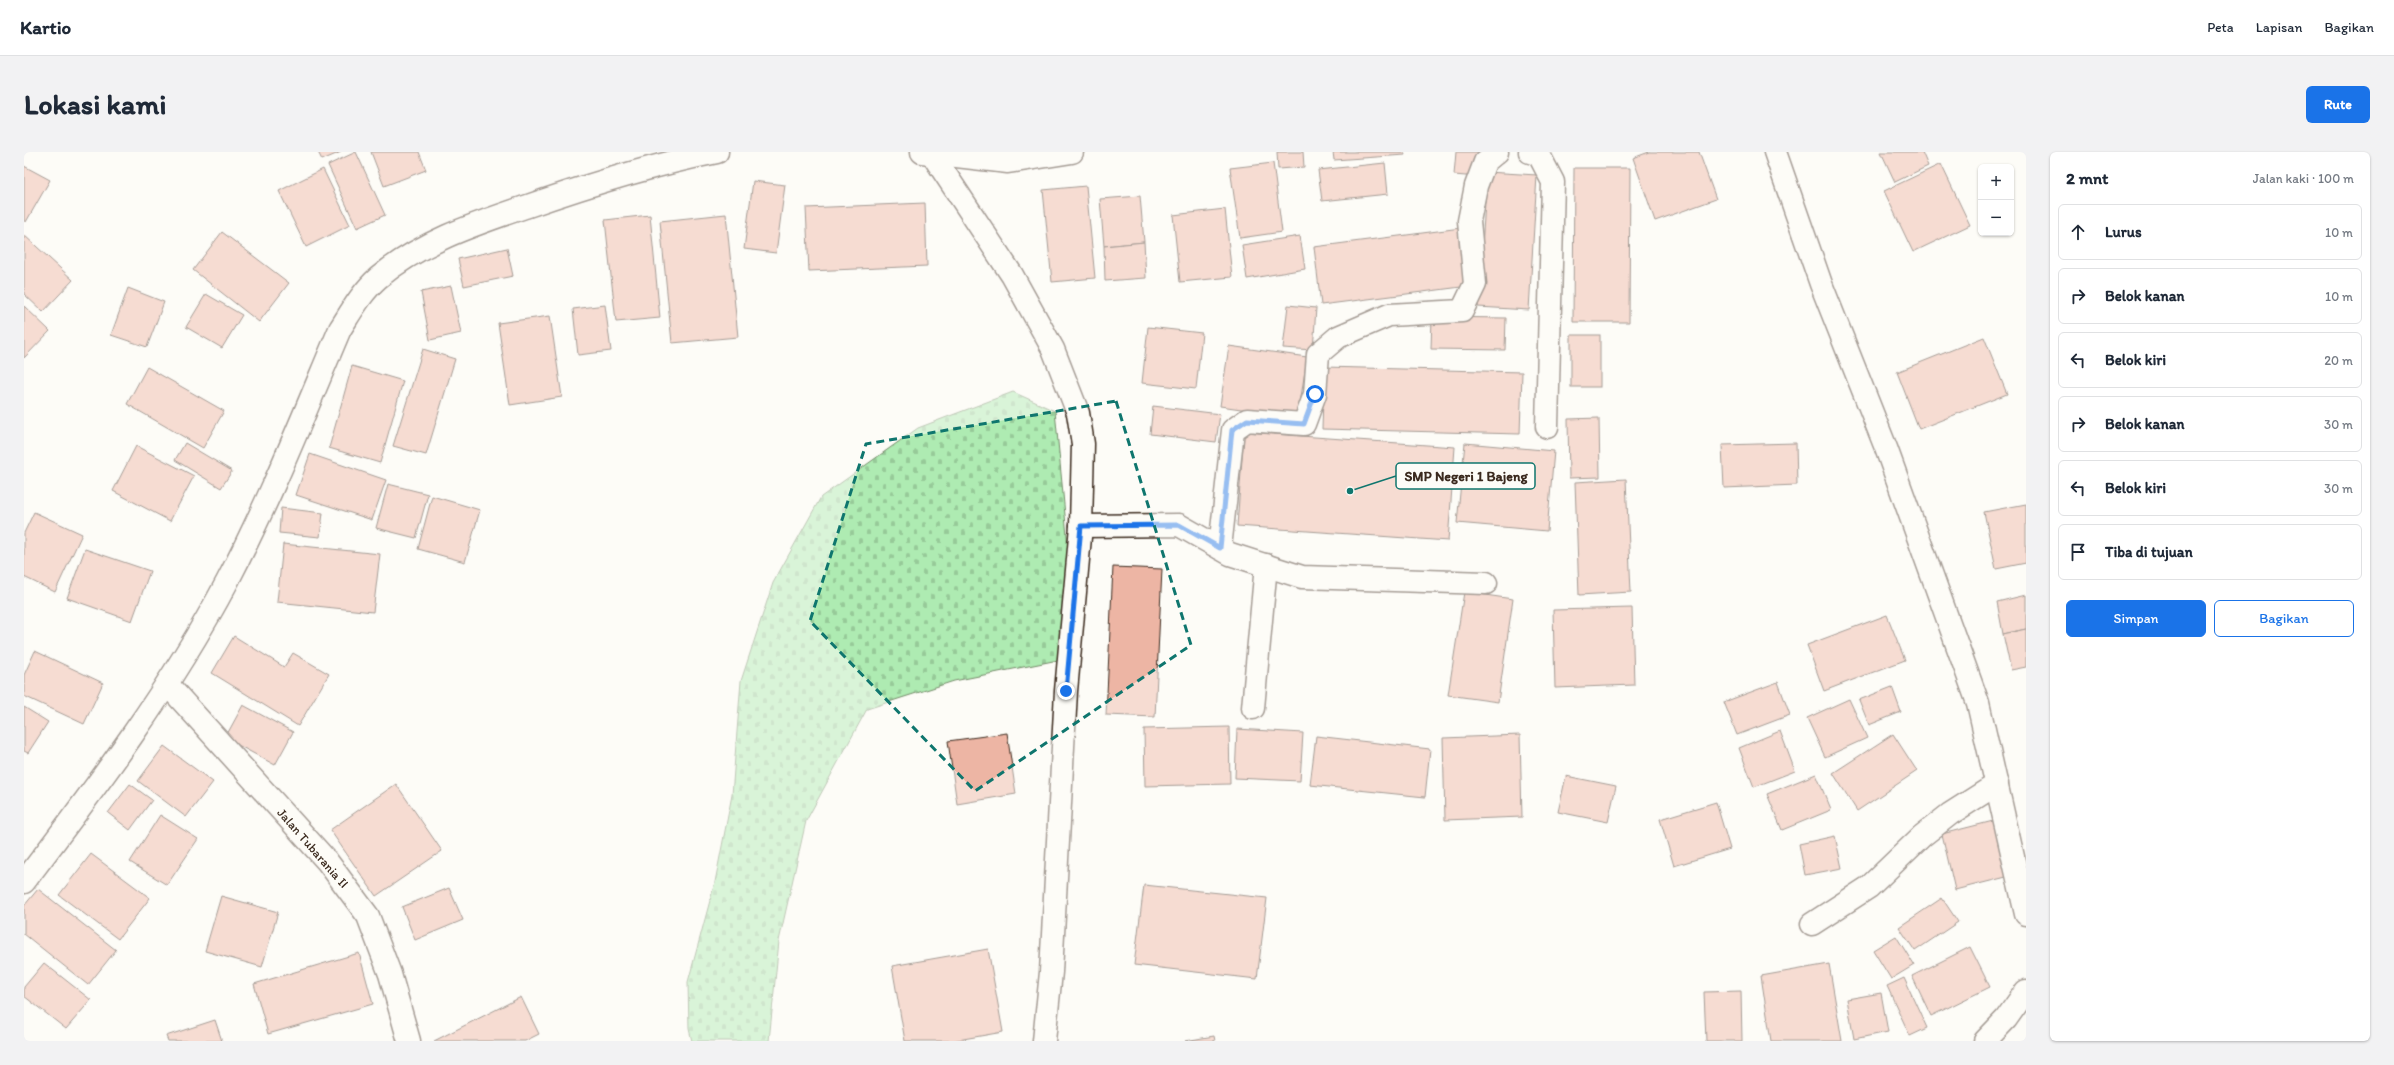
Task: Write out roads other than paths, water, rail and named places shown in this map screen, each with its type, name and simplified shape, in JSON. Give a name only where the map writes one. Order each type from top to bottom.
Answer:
[{"type":"street","points":[[24,882],[167,684],[228,581],[254,526],[340,329],[358,301],[377,279],[401,260],[455,231],[587,185],[718,152]]},
{"type":"street","points":[[926,153],[1008,162],[1044,154],[1072,152]]},
{"type":"street","points":[[1220,548],[1232,430],[1247,420],[1304,424],[1315,394],[1318,354],[1338,337],[1389,315],[1462,311],[1475,284],[1470,221],[1476,186],[1485,162],[1497,152]]},
{"type":"street","points":[[1775,152],[1821,284],[1886,448],[1978,703],[2026,914]]},
{"type":"street","points":[[926,153],[1012,275],[1053,349],[1078,413],[1083,444],[1081,526],[1066,691],[1051,972],[1044,1041]]},
{"type":"street","points":[[1541,153],[1553,182],[1546,427]]},
{"type":"street","points":[[1081,526],[1179,525],[1230,554],[1302,577],[1486,583]]},
{"type":"street","points":[[1253,708],[1266,565]]},
{"type":"street","name":"Jalan Tubarania II","points":[[167,684],[327,861],[368,916],[390,974],[409,1041]]},
{"type":"street","points":[[1812,924],[1869,888],[1922,836],[1950,814],[1997,784]]},
{"type":"street","points":[[1985,1041],[2006,1019],[2026,991]]},
{"type":"place","name":"SMP Negeri 1 Bajeng","points":[[1350,491]]}]
